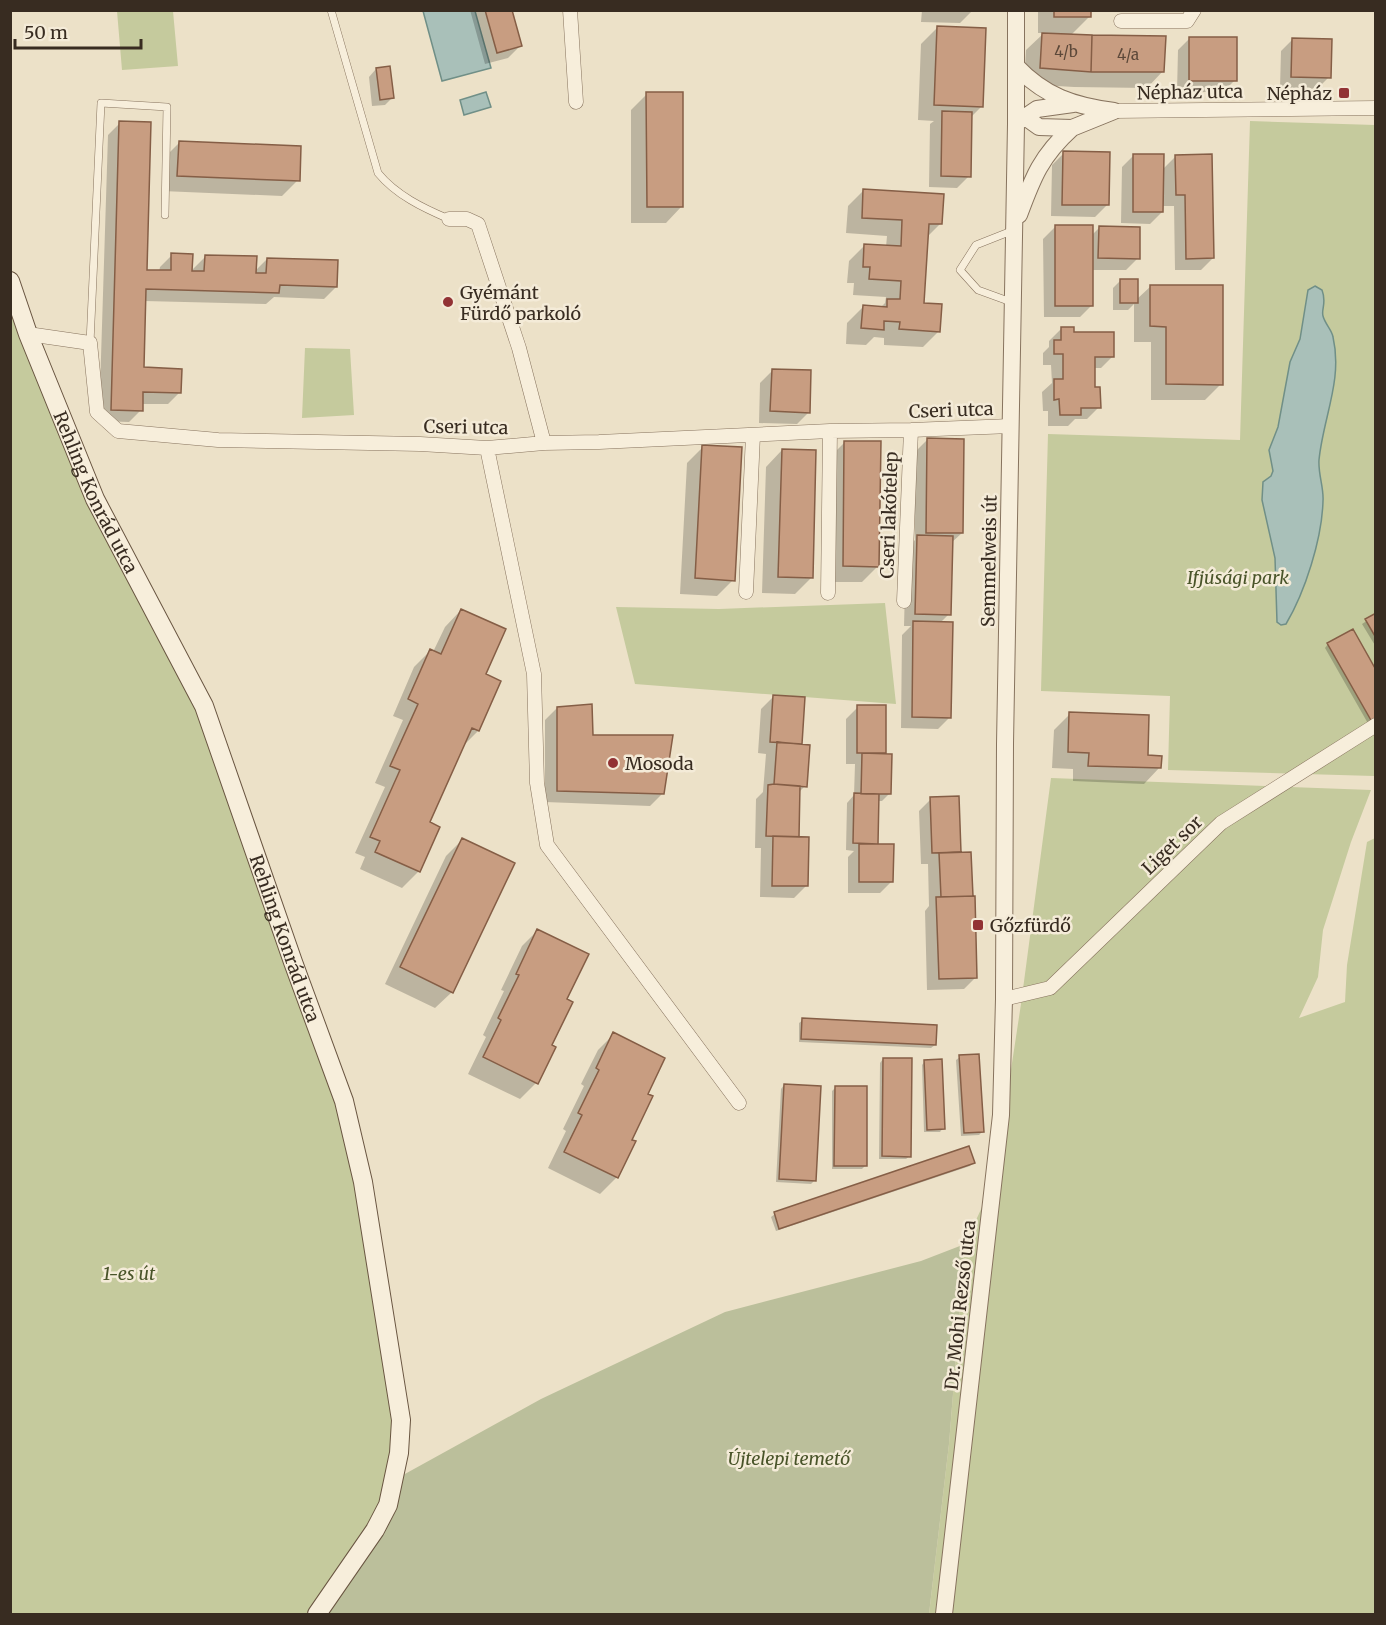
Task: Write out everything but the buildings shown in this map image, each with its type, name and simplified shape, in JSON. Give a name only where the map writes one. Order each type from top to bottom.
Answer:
[{"type":"main road","name":"Rehling Konrád utca","points":[[10,281],[28,334],[95,499],[204,706],[293,962],[345,1101],[363,1182],[401,1420],[399,1453],[388,1505],[375,1530],[317,1614]]},
{"type":"street","points":[[570,10],[576,102]]},
{"type":"street","name":"Semmelweis út","points":[[1004,999],[1005,744],[1014,230],[1019,117],[1016,10]]},
{"type":"street","points":[[1121,21],[1187,21],[1194,10]]},
{"type":"street","points":[[1016,66],[1030,81],[1045,91],[1075,104],[1114,111]]},
{"type":"street","points":[[1019,117],[1037,109],[1075,104]]},
{"type":"street","name":"Népház utca","points":[[1114,111],[1376,108]]},
{"type":"street","points":[[1014,230],[1039,167],[1053,145],[1072,128],[1114,111]]},
{"type":"street","points":[[1019,117],[1040,127],[1072,128]]},
{"type":"street","points":[[449,219],[467,219],[478,224],[519,348],[544,443]]},
{"type":"street","points":[[28,334],[90,343]]},
{"type":"street","name":"Cseri utca","points":[[90,343],[97,411],[118,431],[218,440],[420,444],[487,448],[544,443],[1011,426]]},
{"type":"street","name":"Cseri lakótelep","points":[[904,601],[911,430]]},
{"type":"street","points":[[828,593],[830,431]]},
{"type":"street","points":[[746,592],[753,435]]},
{"type":"street","points":[[487,448],[534,674],[537,783],[547,845],[739,1104]]},
{"type":"street","name":"Liget sor","points":[[1004,999],[1050,988],[1221,823],[1376,725]]},
{"type":"street","name":"Dr. Mohi Rezső utca","points":[[944,1614],[1001,1115],[1004,999]]},
{"type":"lane","points":[[331,10],[378,173],[388,185],[427,210],[449,219]]},
{"type":"lane","points":[[90,343],[101,102],[167,107],[165,215]]},
{"type":"lane","points":[[1013,303],[978,290],[960,270],[976,245],[1014,230]]},
{"type":"green space","points":[[117,11],[173,11],[178,66],[122,70]]},
{"type":"green space","name":"Ifjúsági park","points":[[1250,121],[1375,125],[1376,715],[1374,776],[1168,770],[1170,696],[1041,691],[1048,434],[1240,440]]},
{"type":"green space","name":"1-es út","points":[[10,281],[95,499],[204,706],[344,1101],[390,1338],[394,1480],[317,1614],[11,1614]]},
{"type":"green space","points":[[305,348],[350,349],[354,415],[302,418]]},
{"type":"green space","points":[[885,603],[896,704],[635,684],[616,607],[719,609]]},
{"type":"green space","points":[[1051,778],[1371,790],[1351,842],[1323,930],[1318,977],[1299,1018],[1345,1002],[1347,965],[1367,842],[1375,838],[1375,1614],[929,1614],[949,1444],[965,1244],[994,1181],[1021,1004]]},
{"type":"green space","name":"Újtelepi temető","points":[[965,1244],[949,1444],[929,1614],[317,1614],[394,1480],[541,1399],[725,1312],[921,1261]]},
{"type":"water","points":[[423,11],[475,11],[491,68],[442,81]]},
{"type":"water","points":[[486,92],[491,107],[464,115],[460,100]]},
{"type":"water","points":[[1315,286],[1322,290],[1323,316],[1332,334],[1336,368],[1319,460],[1323,496],[1322,516],[1316,548],[1300,597],[1286,624],[1281,625],[1277,622],[1275,558],[1262,500],[1263,482],[1271,476],[1273,471],[1269,450],[1278,427],[1290,362],[1300,339],[1308,290]]},
{"type":"place","name":"Népház","points":[[1344,93]]},
{"type":"place","name":"Gyémánt Fürdő parkoló","points":[[448,302]]},
{"type":"place","name":"Mosoda","points":[[613,763]]},
{"type":"place","name":"Gőzfürdő","points":[[978,925]]}]
